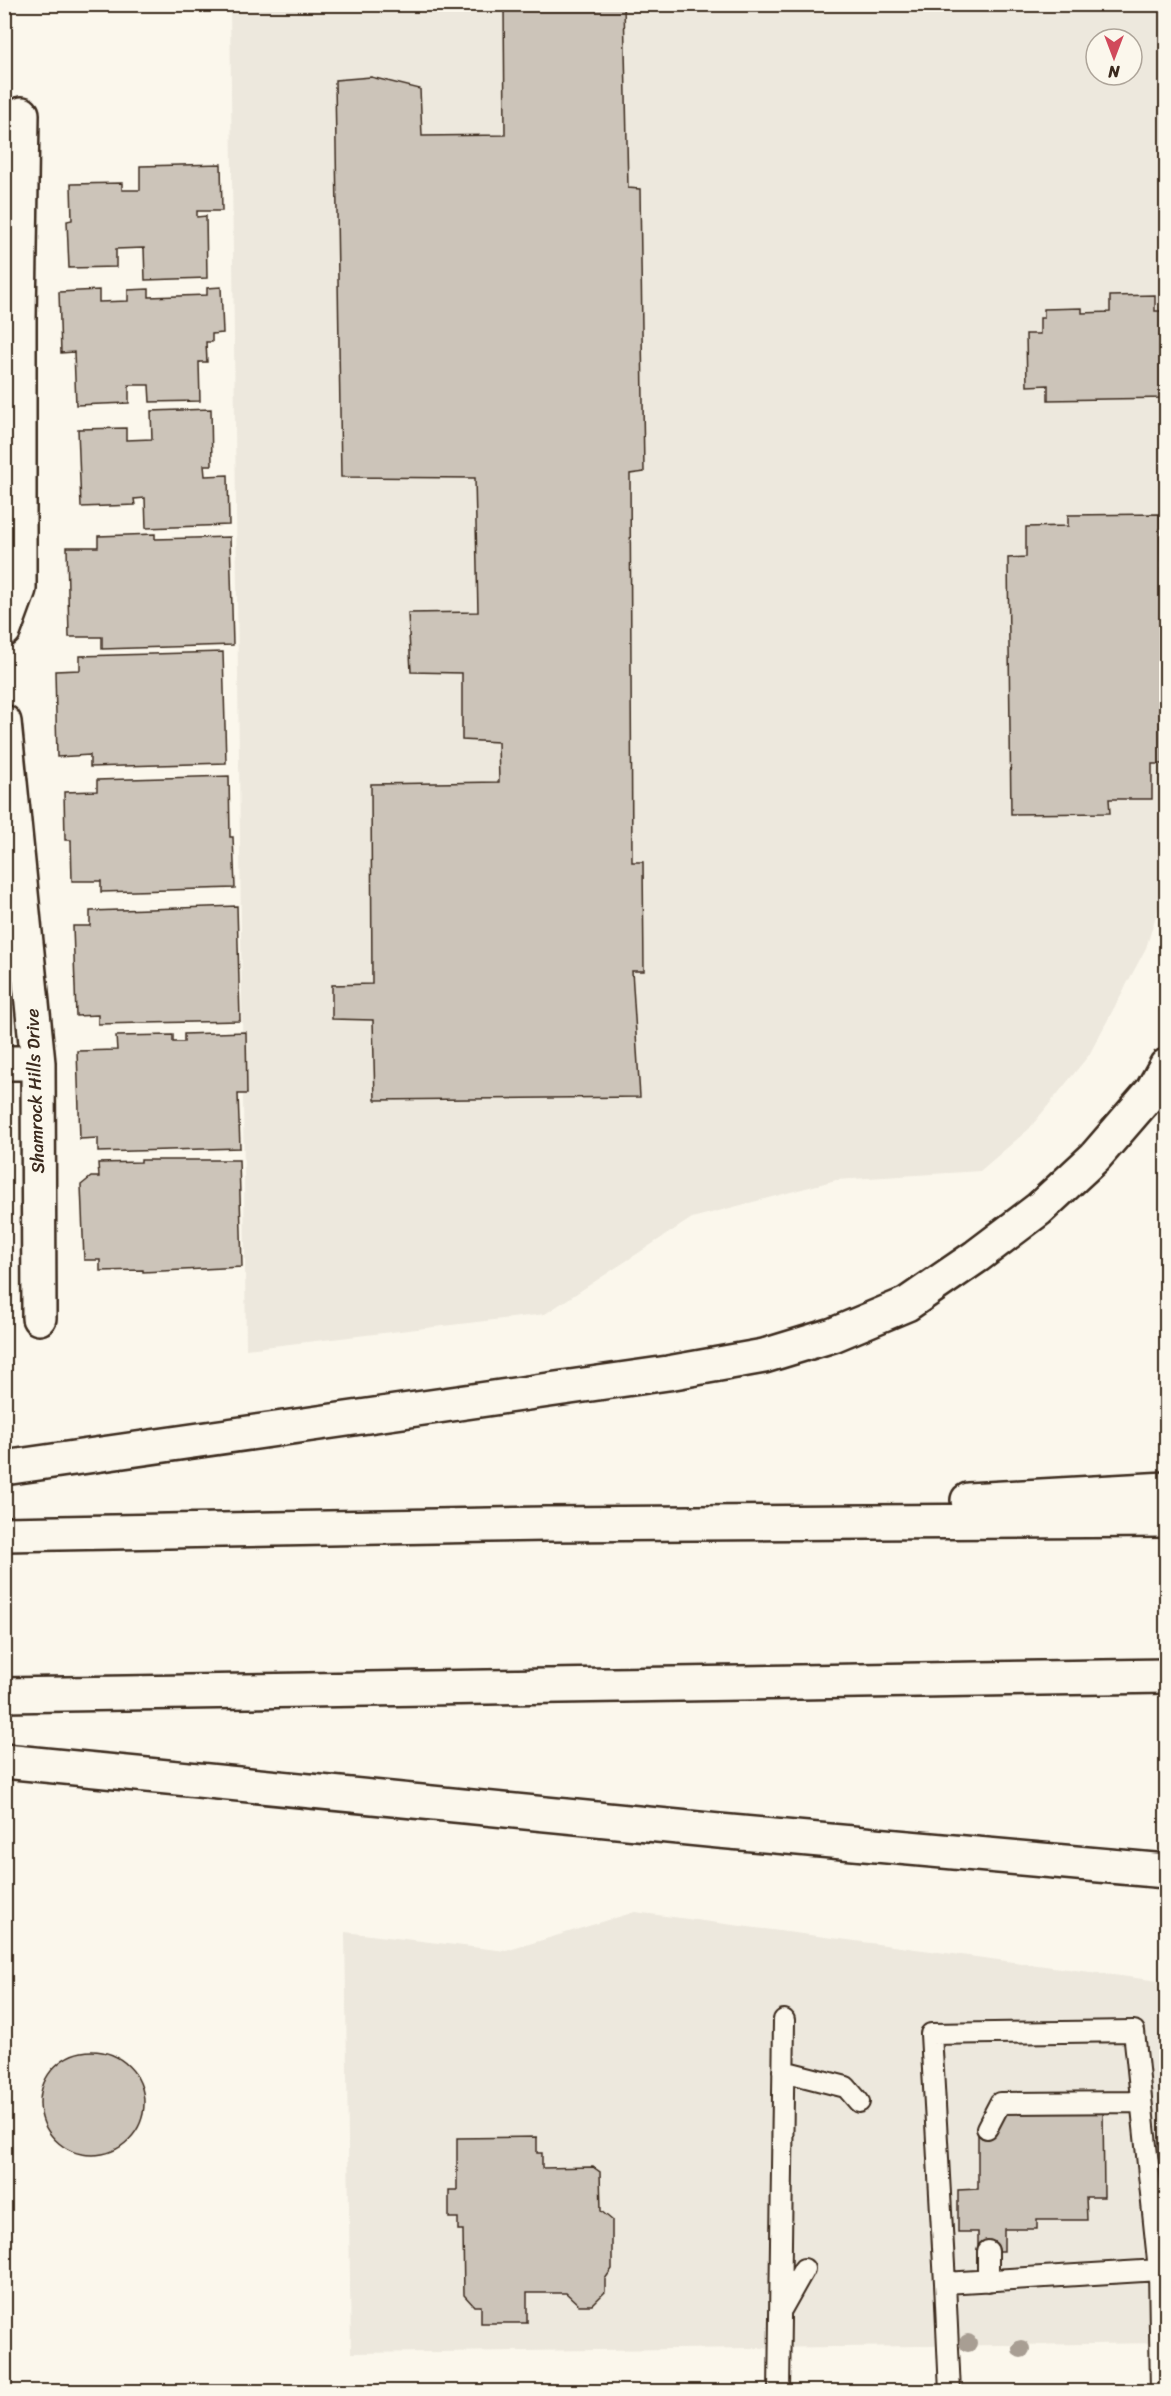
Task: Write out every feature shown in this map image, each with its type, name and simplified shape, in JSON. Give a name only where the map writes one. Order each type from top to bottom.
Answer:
[{"type":"main road","points":[[4,630],[19,589],[12,319],[22,114]]},
{"type":"main road","name":"Shamrock Hills Drive","points":[[4,722],[38,1063],[39,1318]]},
{"type":"main road","points":[[4,1063],[38,1063]]},
{"type":"main road","points":[[4,1468],[668,1373],[764,1356],[833,1335],[908,1304],[1039,1209],[1095,1156],[1152,1091],[1167,1066]]},
{"type":"main road","points":[[546,1524],[1167,1489]]},
{"type":"main road","points":[[4,1534],[546,1524],[1167,1520]]},
{"type":"main road","points":[[4,1695],[1167,1676]]},
{"type":"main road","points":[[4,1761],[719,1832],[1167,1871]]},
{"type":"lane","points":[[779,2391],[784,2020]]},
{"type":"lane","points":[[950,2391],[931,2034],[1134,2031],[1163,2270],[1161,2391]]},
{"type":"lane","points":[[783,2071],[846,2087],[859,2102]]},
{"type":"lane","points":[[987,2128],[999,2103],[1141,2102]]},
{"type":"lane","points":[[988,2251],[988,2281]]},
{"type":"lane","points":[[780,2312],[804,2269]]},
{"type":"lane","points":[[945,2283],[1163,2270]]},
{"type":"shaded area","points":[[230,5],[1166,5],[1166,883],[1146,948],[1089,1055],[1029,1129],[980,1171],[836,1180],[692,1218],[545,1314],[246,1349]]},
{"type":"shaded area","points":[[635,1912],[1166,1982],[1166,2343],[351,2353],[345,1932],[506,1951]]},
{"type":"building","points":[[504,4],[624,4],[628,188],[640,189],[644,472],[630,474],[632,862],[643,862],[644,971],[632,971],[640,1097],[375,1100],[373,1020],[332,1019],[332,985],[372,984],[371,784],[499,782],[498,742],[462,740],[462,673],[411,672],[408,613],[478,612],[475,478],[341,477],[335,80],[371,77],[420,89],[422,136],[505,135]]},
{"type":"building","points":[[221,164],[222,211],[197,211],[197,217],[206,216],[207,278],[145,280],[144,248],[116,249],[116,267],[69,268],[67,221],[72,220],[71,184],[122,183],[122,190],[140,190],[140,166]]},
{"type":"building","points":[[221,287],[223,333],[212,334],[212,342],[206,342],[207,362],[199,362],[200,401],[150,402],[149,385],[129,385],[129,403],[76,405],[74,352],[61,353],[59,292],[99,290],[99,302],[128,301],[128,290],[149,289],[149,297],[207,295],[207,288]]},
{"type":"building","points":[[1155,295],[1155,311],[1166,311],[1166,398],[1048,400],[1048,385],[1027,386],[1026,334],[1040,334],[1040,318],[1044,318],[1044,309],[1082,308],[1082,313],[1110,312],[1110,296]]},
{"type":"building","points":[[211,409],[212,465],[204,465],[205,476],[228,475],[229,525],[146,528],[145,498],[134,499],[135,505],[81,507],[78,429],[126,428],[126,440],[152,439],[151,411]]},
{"type":"building","points":[[1160,514],[1163,764],[1152,764],[1152,799],[1109,799],[1110,813],[1011,814],[1008,558],[1026,557],[1026,527],[1068,526],[1068,515]]},
{"type":"building","points":[[155,534],[155,539],[230,537],[233,645],[102,649],[102,637],[69,637],[67,547],[98,547],[98,536]]},
{"type":"building","points":[[223,652],[226,763],[90,767],[90,755],[57,757],[55,671],[80,670],[80,656]]},
{"type":"building","points":[[229,776],[230,837],[233,837],[235,888],[101,892],[101,881],[72,881],[71,840],[65,840],[64,792],[97,791],[97,780]]},
{"type":"building","points":[[237,906],[240,1021],[98,1024],[98,1015],[76,1016],[73,926],[90,926],[90,911]]},
{"type":"building","points":[[246,1032],[247,1094],[238,1094],[240,1148],[98,1152],[98,1138],[80,1139],[77,1051],[117,1050],[116,1036],[173,1035],[173,1042],[184,1042],[184,1034]]},
{"type":"building","points":[[141,1160],[239,1160],[242,1267],[143,1272],[143,1270],[100,1271],[100,1260],[84,1260],[81,1185],[91,1177],[99,1177],[98,1163],[141,1162]]},
{"type":"building","points":[[92,2051],[112,2055],[121,2060],[135,2074],[140,2083],[144,2103],[140,2123],[135,2132],[121,2146],[112,2151],[92,2155],[72,2151],[63,2146],[49,2132],[44,2123],[40,2103],[44,2083],[49,2074],[63,2060],[72,2055]]},
{"type":"building","points":[[1103,2107],[1104,2197],[1086,2197],[1087,2220],[1037,2220],[1037,2229],[1004,2229],[1004,2251],[978,2251],[978,2232],[958,2232],[958,2190],[978,2189],[978,2128],[993,2108]]},
{"type":"building","points":[[537,2137],[537,2153],[542,2153],[542,2168],[593,2167],[600,2172],[601,2211],[612,2220],[612,2269],[605,2279],[605,2292],[592,2305],[579,2305],[566,2293],[527,2293],[527,2323],[481,2323],[481,2306],[474,2306],[464,2295],[463,2230],[458,2230],[458,2218],[449,2218],[449,2190],[457,2190],[457,2138]]}]
